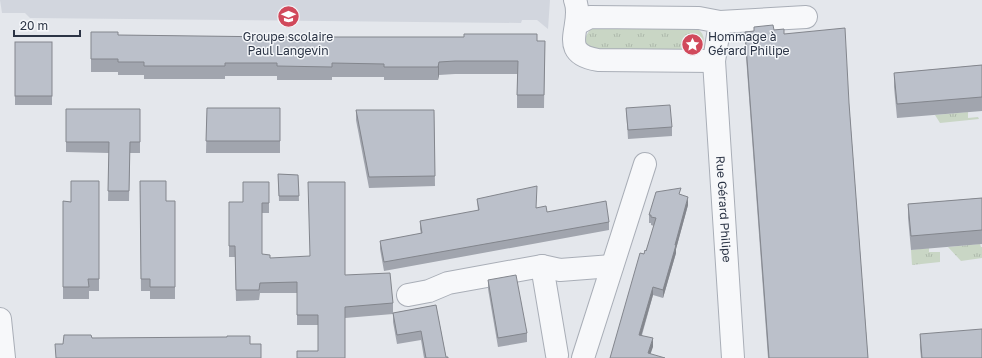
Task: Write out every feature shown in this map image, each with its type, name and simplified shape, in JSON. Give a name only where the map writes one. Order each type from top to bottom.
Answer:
[{"type":"street","points":[[575,0],[577,24],[573,41],[575,48],[579,53],[589,59],[714,61]]},
{"type":"street","points":[[577,24],[590,17],[699,18],[720,22],[806,17]]},
{"type":"street","name":"Rue Gérard Philipe","points":[[720,22],[714,61],[733,358]]},
{"type":"street","points":[[542,266],[549,356],[584,354],[645,164]]},
{"type":"street","points":[[408,295],[429,292],[448,283],[542,266],[560,270],[612,266]]},
{"type":"street","points":[[0,319],[4,358]]},
{"type":"shaded area","name":"Groupe scolaire Paul Langevin","points":[[0,0],[550,0],[548,29],[537,20],[522,20],[521,23],[30,18],[25,13],[2,13]]},
{"type":"green space","points":[[689,23],[698,29],[703,35],[703,43],[698,52],[609,55],[586,45],[586,36],[591,28]]},
{"type":"green space","points":[[968,112],[968,118],[978,117],[979,119],[940,123],[935,115]]},
{"type":"green space","points":[[980,244],[982,247],[982,258],[961,261],[948,247]]},
{"type":"green space","points":[[929,248],[929,252],[940,252],[940,262],[912,265],[911,250]]},
{"type":"building","points":[[773,25],[774,30],[784,29],[784,34],[845,28],[849,103],[868,358],[769,358],[745,32],[754,31],[754,27]]},
{"type":"building","points":[[91,32],[118,32],[118,35],[278,37],[464,37],[464,34],[537,34],[537,41],[545,41],[544,95],[517,95],[518,61],[439,62],[438,67],[384,67],[384,64],[332,63],[332,67],[277,66],[277,63],[225,63],[225,66],[144,66],[144,62],[118,62],[118,59],[91,59]]},
{"type":"building","points":[[15,42],[52,42],[52,96],[15,96]]},
{"type":"building","points":[[982,65],[982,97],[897,104],[894,73]]},
{"type":"building","points":[[670,105],[672,127],[628,130],[626,108]]},
{"type":"building","points":[[207,108],[280,108],[280,141],[206,141]]},
{"type":"building","points":[[66,109],[140,109],[140,142],[130,142],[129,191],[108,191],[109,142],[66,142]]},
{"type":"building","points":[[356,110],[434,110],[435,176],[369,177]]},
{"type":"building","points":[[278,174],[298,175],[299,196],[279,196]]},
{"type":"building","points":[[71,181],[99,181],[99,279],[88,279],[89,287],[63,287],[63,201],[71,202]]},
{"type":"building","points":[[140,181],[166,181],[166,201],[175,201],[175,287],[150,287],[150,279],[141,279]]},
{"type":"building","points":[[243,182],[269,182],[269,203],[262,203],[262,254],[270,255],[270,258],[310,256],[308,182],[345,182],[345,275],[390,273],[393,303],[345,307],[345,358],[297,358],[297,351],[318,351],[318,315],[297,315],[297,282],[260,283],[259,290],[236,290],[235,246],[229,246],[229,202],[243,202]]},
{"type":"building","points":[[537,186],[536,208],[546,206],[547,212],[606,201],[609,222],[384,262],[380,241],[422,233],[420,221],[479,210],[477,199]]},
{"type":"building","points":[[681,188],[679,194],[688,197],[676,245],[663,290],[653,287],[639,335],[653,338],[648,353],[665,358],[610,358],[640,253],[644,254],[645,250],[646,251],[656,218],[649,215],[656,192]]},
{"type":"building","points":[[982,198],[982,230],[911,236],[908,204]]},
{"type":"building","points":[[516,275],[527,333],[498,338],[488,280]]},
{"type":"building","points":[[436,305],[446,357],[448,358],[426,358],[421,331],[397,335],[393,313]]},
{"type":"building","points":[[982,329],[982,358],[922,358],[920,334]]},
{"type":"building","points":[[64,335],[91,335],[92,338],[250,336],[250,344],[261,344],[261,358],[56,358],[55,344],[63,344]]},
{"type":"place","name":"Groupe scolaire Paul Langevin","points":[[288,16]]},
{"type":"place","name":"Hommage à Gérard Philipe","points":[[692,44]]}]
